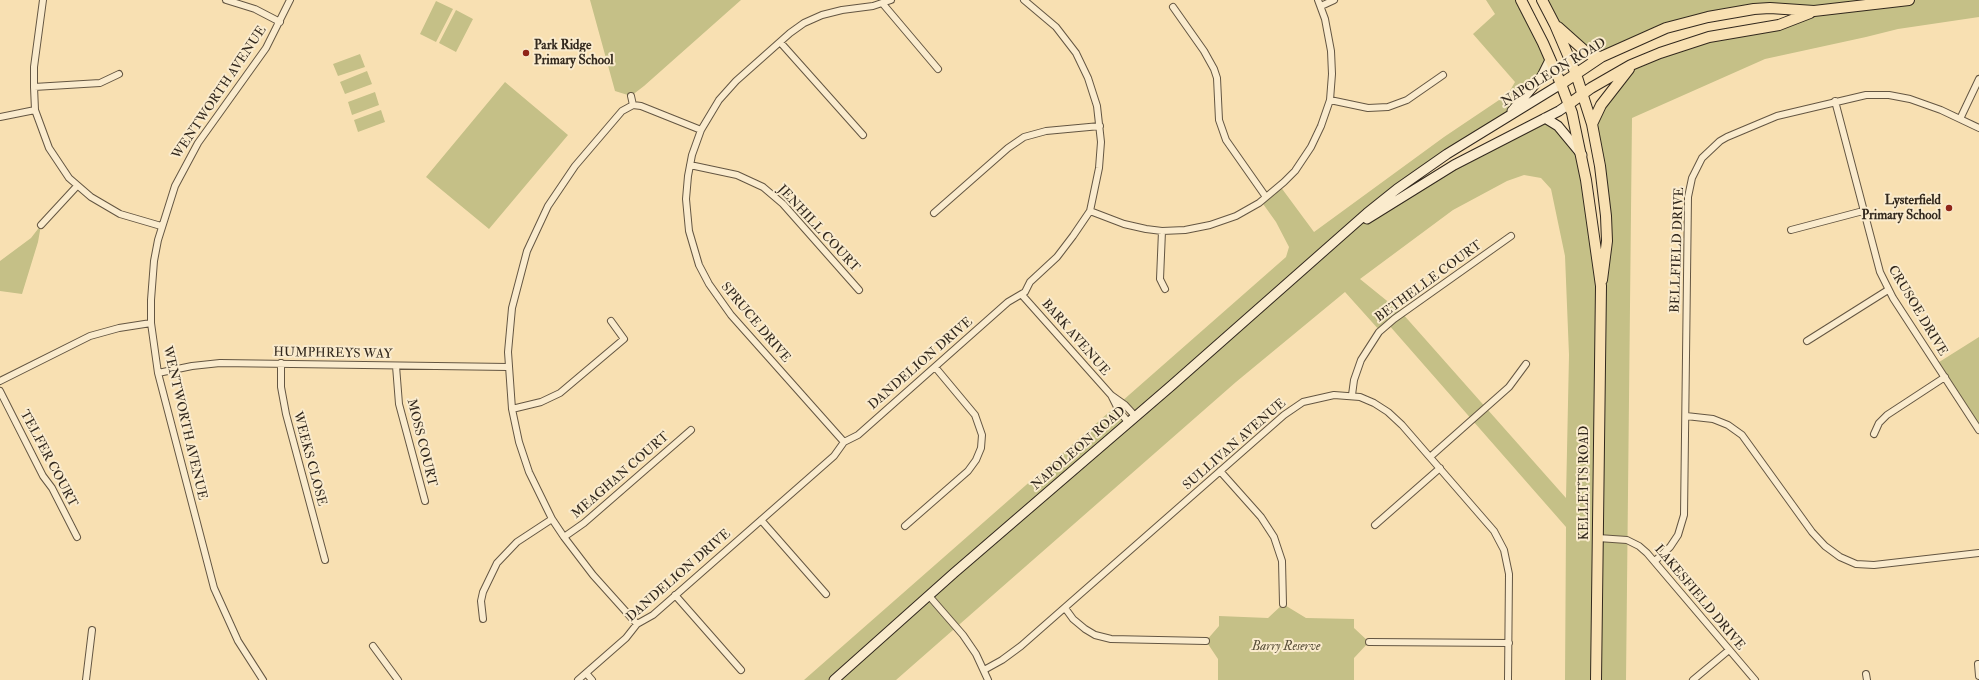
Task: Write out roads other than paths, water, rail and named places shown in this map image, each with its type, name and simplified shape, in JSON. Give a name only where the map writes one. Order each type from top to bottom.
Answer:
[{"type":"main road","name":"KELLETTS ROAD","points":[[1520,0],[1536,27],[1562,84],[1569,104],[1582,155],[1601,286]]},
{"type":"main road","name":"KELLETTS ROAD","points":[[1542,0],[1555,25],[1576,74],[1592,124],[1600,166],[1606,216],[1607,241],[1601,286],[1596,680]]},
{"type":"main road","name":"NAPOLEON ROAD","points":[[834,680],[1341,237],[1397,189],[1447,154],[1562,84],[1601,57],[1666,28],[1708,16],[1770,8],[1814,11],[1909,0]]},
{"type":"main road","name":"NAPOLEON ROAD","points":[[1341,237],[1392,203],[1454,165],[1545,118],[1631,65],[1684,44],[1745,30],[1779,25],[1814,11]]},
{"type":"main road","points":[[1555,25],[1586,52],[1592,56],[1601,57]]},
{"type":"main road","points":[[1507,117],[1542,76],[1550,60]]},
{"type":"main road","points":[[1592,124],[1602,105],[1631,65]]},
{"type":"main road","points":[[1545,118],[1558,126],[1582,155]]},
{"type":"street","points":[[44,0],[34,67],[35,110],[41,131],[52,153],[77,186],[99,203],[120,214],[161,226]]},
{"type":"street","points":[[226,0],[255,9],[280,22]]},
{"type":"street","name":"WENTWORTH AVENUE","points":[[264,680],[238,641],[214,588],[158,373],[151,323],[152,280],[161,226],[175,186],[195,148],[255,64],[280,22],[290,0]]},
{"type":"street","name":"SPRUCE DRIVE","points":[[844,442],[731,315],[709,284],[699,265],[689,231],[686,199],[690,165],[701,130],[725,93],[780,42],[798,28],[822,15],[883,4],[891,0]]},
{"type":"street","name":"DANDELION DRIVE","points":[[578,680],[626,638],[637,624],[649,618],[834,456],[844,442],[858,435],[1008,302],[1022,295],[1030,282],[1048,267],[1065,248],[1090,211],[1101,156],[1100,126],[1093,91],[1076,54],[1056,27],[1024,0]]},
{"type":"street","points":[[1090,211],[1124,224],[1162,231],[1185,230],[1215,224],[1236,216],[1266,197],[1290,177],[1306,155],[1321,126],[1330,100],[1332,74],[1331,51],[1328,29],[1319,3],[1334,0]]},
{"type":"street","points":[[883,4],[938,69]]},
{"type":"street","points":[[1173,7],[1204,51],[1214,69],[1217,78],[1219,120],[1226,140],[1266,197]]},
{"type":"street","points":[[780,42],[862,135]]},
{"type":"street","points":[[34,87],[100,83],[119,74]]},
{"type":"street","points":[[1330,100],[1368,108],[1388,107],[1407,100],[1443,75]]},
{"type":"street","points":[[1960,119],[1979,79]]},
{"type":"street","name":"BELLFIELD DRIVE","points":[[1655,561],[1670,547],[1678,535],[1684,515],[1688,197],[1694,171],[1708,151],[1727,137],[1788,113],[1866,95],[1896,96],[1923,103],[1979,128]]},
{"type":"street","points":[[631,96],[633,105]]},
{"type":"street","name":"CRUSOE DRIVE","points":[[1836,101],[1876,262],[1888,290],[1979,430]]},
{"type":"street","points":[[637,624],[593,575],[564,537],[552,519],[529,472],[519,442],[512,409],[508,368],[508,341],[514,296],[527,251],[538,225],[556,193],[575,166],[622,111],[633,105],[648,108],[701,130]]},
{"type":"street","points":[[0,117],[35,110]]},
{"type":"street","points":[[934,213],[999,155],[1024,137],[1046,131],[1100,126]]},
{"type":"street","name":"JENHILL COURT","points":[[690,165],[738,176],[763,188],[783,204],[859,290]]},
{"type":"street","points":[[40,225],[77,186]]},
{"type":"street","points":[[1791,230],[1863,211]]},
{"type":"street","points":[[1162,231],[1160,278],[1165,289]]},
{"type":"street","name":"BETHELLE COURT","points":[[1352,396],[1354,380],[1360,360],[1379,332],[1394,319],[1511,236]]},
{"type":"street","points":[[1808,341],[1888,290]]},
{"type":"street","name":"BARK AVENUE","points":[[1022,295],[1111,395],[1125,405],[1133,420]]},
{"type":"street","points":[[512,409],[541,402],[560,393],[624,339],[611,321]]},
{"type":"street","points":[[0,382],[90,336],[114,329],[151,323]]},
{"type":"street","name":"HUMPHREYS WAY","points":[[158,373],[207,364],[281,363],[508,368]]},
{"type":"street","name":"WEEKS CLOSE","points":[[281,363],[281,387],[286,414],[325,560]]},
{"type":"street","points":[[1430,457],[1509,387],[1526,364]]},
{"type":"street","name":"MOSS COURT","points":[[396,366],[399,404],[425,501]]},
{"type":"street","points":[[906,526],[968,471],[976,460],[981,448],[982,435],[975,415],[935,367]]},
{"type":"street","points":[[1874,434],[1879,423],[1887,415],[1945,377]]},
{"type":"street","name":"TELFER COURT","points":[[0,391],[43,476],[52,488],[77,537]]},
{"type":"street","name":"SULLIVAN AVENUE","points":[[984,670],[1011,654],[1296,406],[1325,396],[1352,396],[1374,403],[1388,412],[1440,468],[1490,526],[1504,550],[1509,574],[1508,680]]},
{"type":"street","points":[[1686,416],[1713,419],[1728,425],[1742,435],[1812,532],[1824,546],[1840,557],[1856,564],[1874,565],[1979,553]]},
{"type":"street","name":"MEAGHAN COURT","points":[[564,537],[584,523],[691,430]]},
{"type":"street","points":[[1374,525],[1440,468]]},
{"type":"street","points":[[1220,471],[1261,516],[1274,537],[1282,561],[1283,604]]},
{"type":"street","points":[[483,619],[481,602],[483,592],[498,564],[517,542],[552,519]]},
{"type":"street","points":[[761,520],[826,594]]},
{"type":"street","name":"LAKESFIELD DRIVE","points":[[1598,538],[1627,540],[1639,546],[1655,561],[1754,680]]},
{"type":"street","points":[[675,595],[741,670]]},
{"type":"street","points":[[930,597],[963,635],[984,670],[988,680]]},
{"type":"street","points":[[1065,608],[1073,619],[1085,629],[1095,635],[1111,639],[1206,641]]},
{"type":"street","points":[[86,680],[92,630]]},
{"type":"street","points":[[1369,642],[1509,643]]},
{"type":"street","points":[[373,646],[398,680]]},
{"type":"street","points":[[1693,680],[1729,650]]},
{"type":"street","points":[[1978,664],[1979,676]]},
{"type":"street","points":[[586,673],[592,680]]},
{"type":"place","name":"Park Ridge Primary School","points":[[526,53]]},
{"type":"place","name":"Lysterfield Primary School","points":[[1949,208]]},
{"type":"park label","name":"Barry Reserve","points":[[1286,647]]}]
